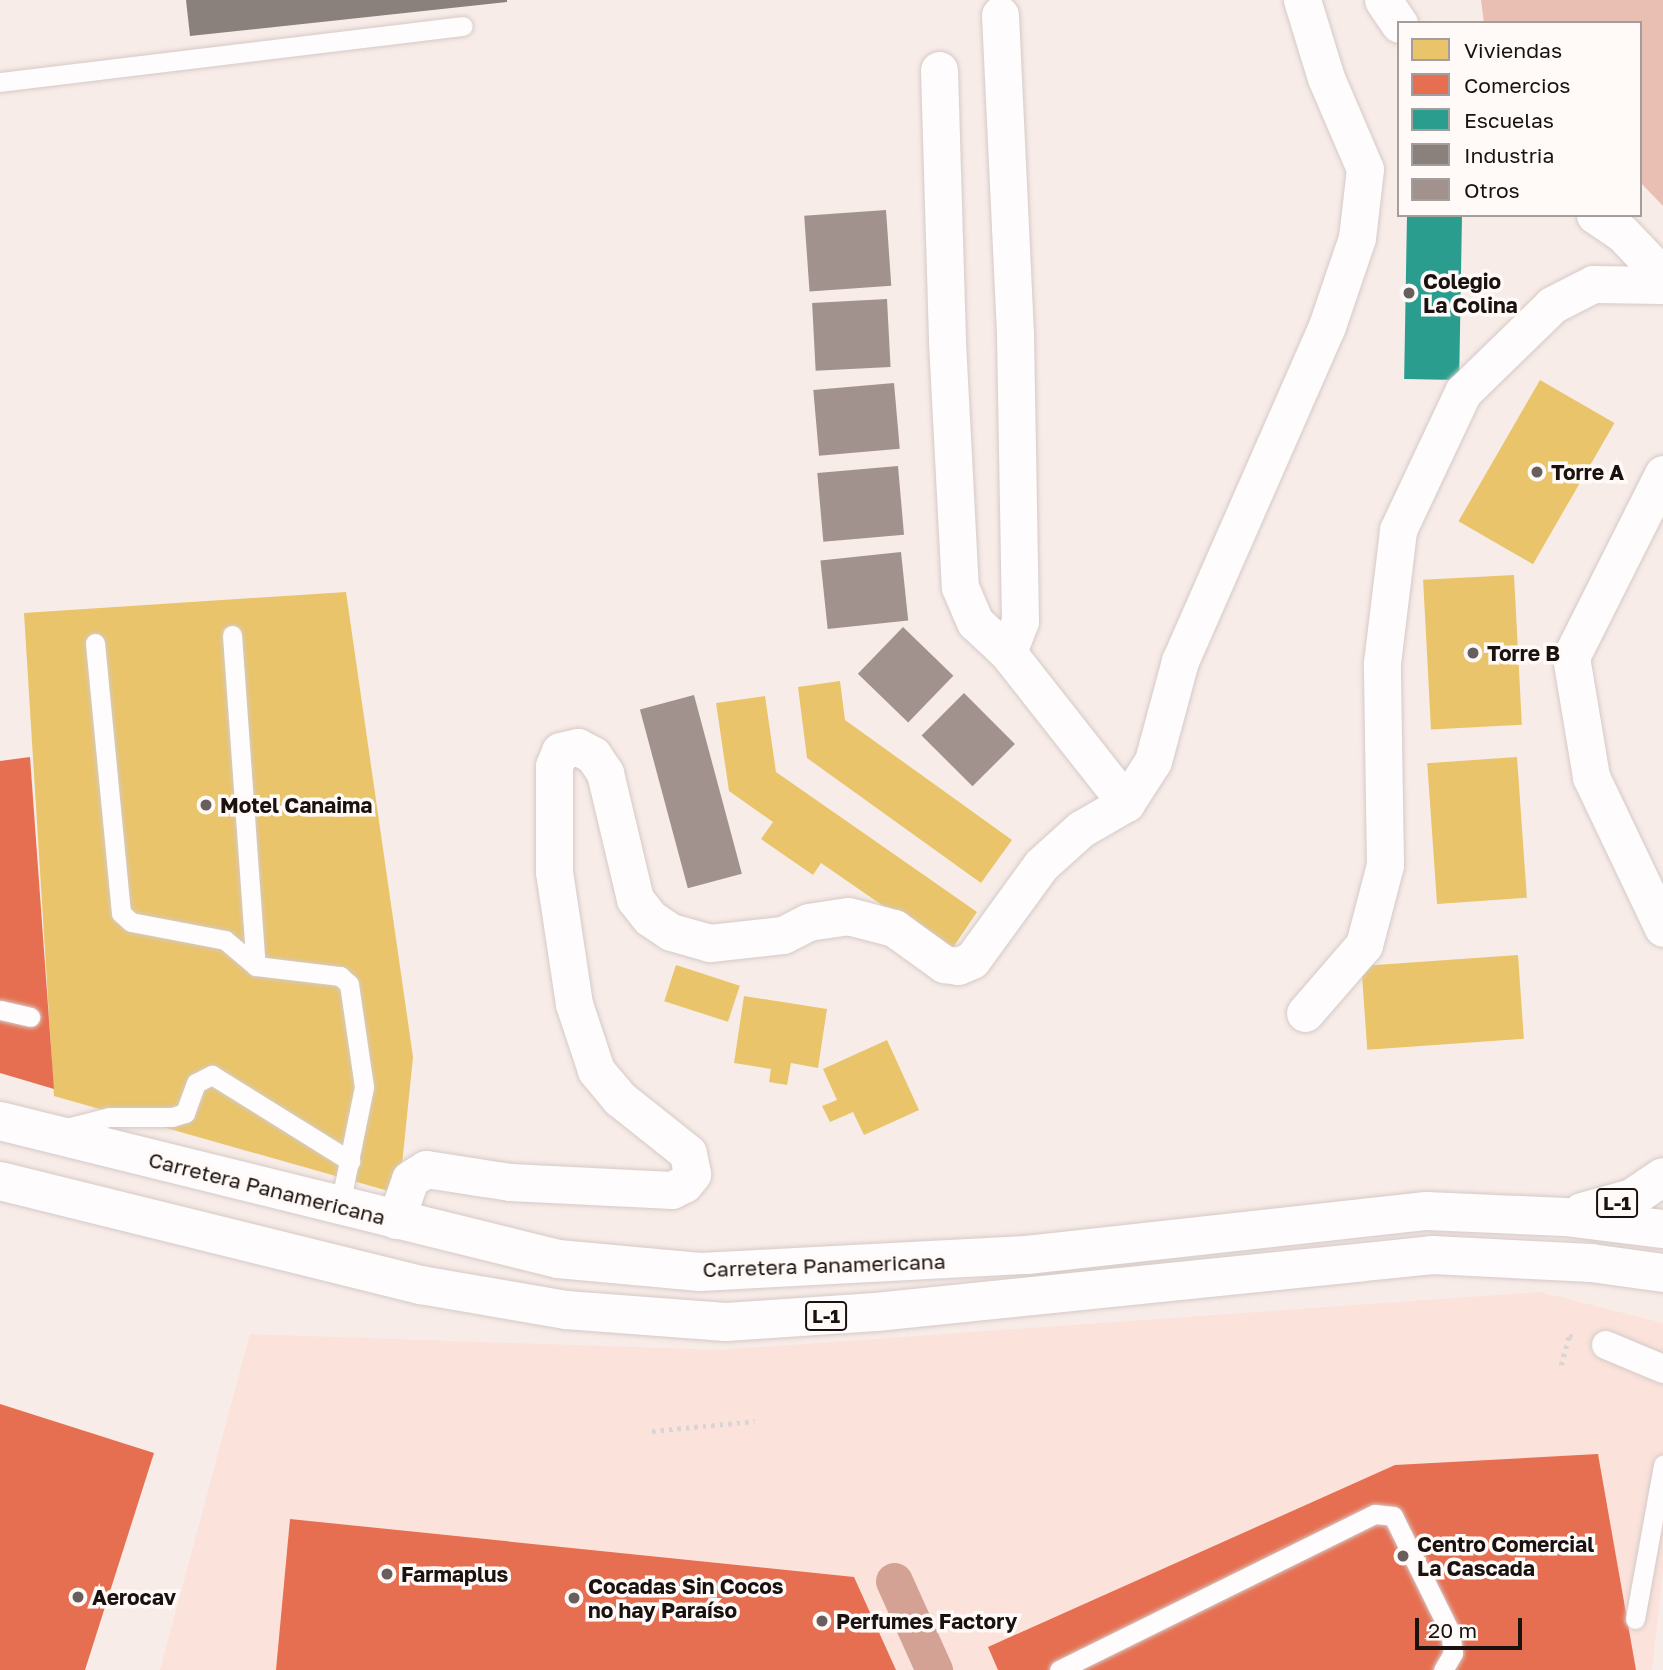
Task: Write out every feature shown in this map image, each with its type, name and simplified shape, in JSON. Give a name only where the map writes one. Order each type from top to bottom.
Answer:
[{"type":"main road","name":"Carretera Panamericana","points":[[0,1121],[558,1259],[700,1272],[1027,1255],[1427,1211],[1565,1217],[1663,1228]]},
{"type":"main road","name":"L-1","points":[[1565,1217],[1632,1198],[1663,1177]]},
{"type":"main road","name":"L-1","points":[[0,1181],[421,1285],[566,1310],[726,1322],[876,1312],[1433,1255],[1591,1262],[1663,1273]]},
{"type":"main road","points":[[1591,1262],[1663,1257]]},
{"type":"street","points":[[396,1220],[410,1179],[426,1169],[510,1182],[672,1190],[692,1174],[688,1153],[620,1099],[596,1070],[574,1004],[554,872],[554,765],[560,751],[578,747],[593,755],[605,773],[635,899],[650,918],[671,932],[710,943],[783,935],[808,922],[848,916],[894,928],[944,964],[958,966],[972,960],[1041,864],[1082,829],[1126,803],[1153,761],[1180,661],[1327,326],[1357,238],[1366,169],[1326,78],[1302,0]]},
{"type":"street","points":[[1383,0],[1397,21]]},
{"type":"street","points":[[1000,15],[1015,334],[1020,621],[1008,653]]},
{"type":"street","points":[[939,70],[947,342],[960,587],[975,622],[1008,653],[1126,803]]},
{"type":"street","points":[[1598,217],[1622,233],[1663,276]]},
{"type":"street","points":[[1305,1013],[1364,945],[1381,879],[1382,663],[1398,530],[1463,392],[1552,305],[1593,284],[1663,285]]},
{"type":"street","points":[[1663,474],[1572,657],[1591,777],[1663,928]]},
{"type":"street","points":[[1606,1346],[1663,1369]]},
{"type":"lane","points":[[0,82],[463,26]]},
{"type":"lane","points":[[232,635],[256,966]]},
{"type":"lane","points":[[95,643],[121,913],[131,922],[225,940],[256,966],[326,973],[349,984],[364,1087],[340,1205]]},
{"type":"lane","points":[[0,1010],[30,1017]]},
{"type":"lane","points":[[48,1133],[109,1117],[172,1117],[185,1113],[196,1083],[212,1075],[350,1161]]},
{"type":"lane","points":[[1636,1619],[1663,1465]]},
{"type":"lane","points":[[1059,1670],[1375,1514],[1393,1516],[1450,1632],[1452,1664]]},
{"type":"path","points":[[652,1431],[755,1421]]},
{"type":"shaded area","points":[[1481,0],[1663,0],[1663,206],[1642,184],[1642,21],[1484,21]]},
{"type":"shaded area","name":"Centro Comercial La Cascada","points":[[1540,1292],[1663,1323],[1663,1569],[1652,1670],[160,1670],[250,1334],[718,1350]]},
{"type":"building: Viviendas","name":"Torre A","points":[[1540,380],[1614,423],[1533,564],[1458,521]]},
{"type":"building: Viviendas","name":"Torre B","points":[[1514,575],[1522,725],[1431,730],[1423,580]]},
{"type":"building: Viviendas","name":"Motel Canaima","points":[[346,592],[413,1057],[399,1194],[54,1096],[24,613]]},
{"type":"building: Viviendas","points":[[840,681],[845,720],[1012,840],[981,883],[807,758],[798,687]]},
{"type":"building: Viviendas","points":[[765,696],[776,772],[977,912],[950,952],[821,863],[813,875],[761,839],[773,822],[729,791],[716,703]]},
{"type":"building: Viviendas","points":[[1517,757],[1527,898],[1437,904],[1427,763]]},
{"type":"building: Viviendas","points":[[1518,955],[1524,1039],[1367,1050],[1361,966]]},
{"type":"building: Viviendas","points":[[676,965],[740,986],[728,1022],[664,1001]]},
{"type":"building: Viviendas","points":[[744,996],[827,1009],[818,1068],[791,1063],[787,1085],[769,1082],[771,1069],[734,1063]]},
{"type":"building: Viviendas","points":[[887,1040],[919,1110],[864,1135],[853,1112],[830,1122],[822,1106],[837,1100],[823,1069]]},
{"type":"building: Comercios","points":[[30,757],[54,1089],[0,1073],[0,761]]},
{"type":"building: Comercios","points":[[0,1404],[154,1453],[85,1670],[0,1670]]},
{"type":"building: Comercios","name":"Centro Comercial La Cascada","points":[[1598,1454],[1636,1670],[998,1670],[988,1647],[1395,1465]]},
{"type":"building: Comercios","points":[[290,1519],[854,1577],[896,1670],[276,1670]]},
{"type":"building: Escuelas","points":[[1407,217],[1462,217],[1459,380],[1404,379]]},
{"type":"building: Industria","points":[[186,0],[507,0],[507,2],[190,36]]},
{"type":"building: Otros","points":[[886,210],[891,286],[810,292],[804,216]]},
{"type":"building: Otros","points":[[887,299],[891,367],[816,371],[812,303]]},
{"type":"building: Otros","points":[[894,383],[900,449],[819,456],[813,390]]},
{"type":"building: Otros","points":[[898,466],[904,535],[823,542],[817,473]]},
{"type":"building: Otros","points":[[901,552],[908,621],[828,629],[820,560]]},
{"type":"building: Otros","points":[[903,627],[953,676],[908,722],[858,674]]},
{"type":"building: Otros","points":[[964,693],[1015,744],[972,786],[922,735]]},
{"type":"building: Otros","points":[[694,695],[742,874],[688,888],[640,709]]},
{"type":"waterway","points":[[894,1581],[934,1670]]},
{"type":"place","name":"Colegio La Colina","points":[[1409,293]]},
{"type":"place","name":"Torre A","points":[[1537,472]]},
{"type":"place","name":"Torre B","points":[[1473,653]]},
{"type":"place","name":"Motel Canaima","points":[[206,805]]},
{"type":"place","name":"Centro Comercial La Cascada","points":[[1403,1556]]},
{"type":"place","name":"Farmaplus","points":[[387,1574]]},
{"type":"place","name":"Aerocav","points":[[78,1597]]},
{"type":"place","name":"Cocadas Sin Cocos no hay Paraíso","points":[[574,1598]]},
{"type":"place","name":"Perfumes Factory","points":[[822,1621]]}]
